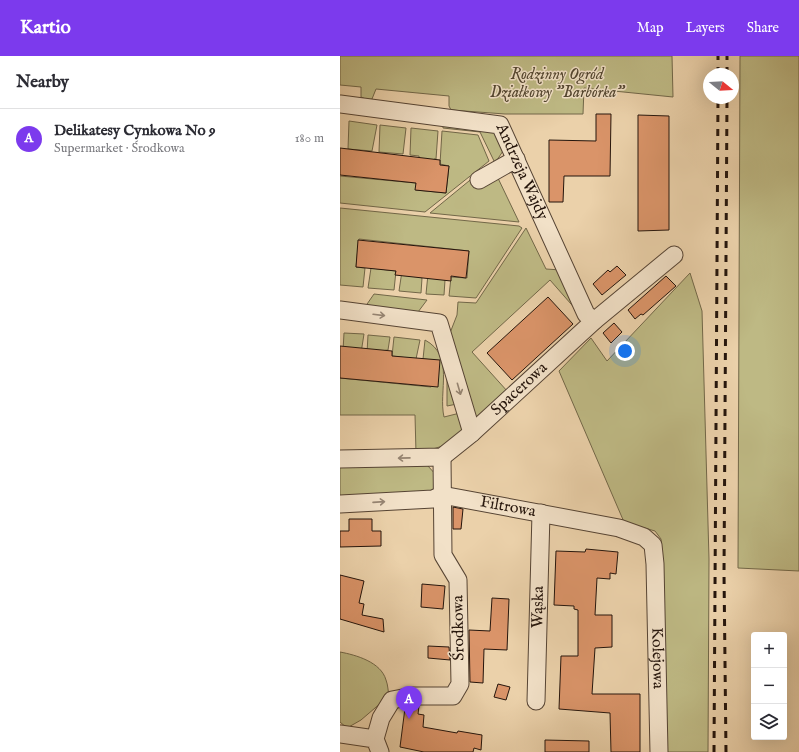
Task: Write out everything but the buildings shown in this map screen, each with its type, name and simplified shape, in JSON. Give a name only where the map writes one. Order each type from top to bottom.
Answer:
[{"type":"street","name":"Andrzeja Wajdy","points":[[340,104],[500,125],[586,314],[594,321]]},
{"type":"street","points":[[479,180],[516,159]]},
{"type":"street","name":"Spacerowa","points":[[442,457],[472,433],[594,321],[674,255]]},
{"type":"street","points":[[340,310],[439,323],[472,433]]},
{"type":"street","points":[[340,459],[442,457]]},
{"type":"street","name":"Środkowa","points":[[377,746],[380,718],[392,700],[413,696],[453,696],[460,684],[458,580],[443,555],[442,457]]},
{"type":"street","name":"Filtrowa","points":[[340,504],[432,499],[442,495],[541,513],[619,528],[644,537],[652,545],[655,564]]},
{"type":"street","name":"Wąska","points":[[536,701],[541,513]]},
{"type":"street","name":"Kolejowa","points":[[655,564],[659,752]]},
{"type":"street","points":[[340,734],[377,746]]},
{"type":"green space","name":"Rodzinny Ogród Działkowy \"Barbórka\"","points":[[340,56],[672,56],[673,97],[584,88],[583,114],[505,114],[451,110],[449,106],[449,96],[376,89],[372,99],[368,100],[361,97],[361,87],[340,85]]},
{"type":"green space","points":[[740,56],[799,56],[799,571],[738,568]]},
{"type":"green space","points":[[349,121],[377,125],[372,151],[348,149]]},
{"type":"green space","points":[[443,123],[494,130],[503,151],[495,163],[480,132],[443,128]]},
{"type":"green space","points":[[380,125],[406,128],[403,154],[379,152]]},
{"type":"green space","points":[[411,128],[438,131],[436,159],[434,159],[433,164],[419,162],[419,156],[410,155]]},
{"type":"green space","points":[[442,131],[478,135],[489,161],[425,212],[340,203],[340,176],[416,183],[416,190],[446,193],[449,166],[440,164]]},
{"type":"green space","points":[[486,167],[496,174],[519,222],[430,213]]},
{"type":"green space","points":[[340,208],[519,226],[522,228],[476,298],[449,296],[451,277],[467,278],[469,251],[359,239],[356,267],[365,268],[363,287],[340,285]]},
{"type":"green space","points":[[526,228],[546,269],[561,270],[578,312],[550,280],[472,352],[508,392],[478,418],[470,413],[450,333],[457,315],[458,302],[476,303]]},
{"type":"green space","points":[[371,268],[396,271],[394,290],[368,288]]},
{"type":"green space","points":[[402,271],[422,278],[421,293],[399,291]]},
{"type":"green space","points":[[690,273],[702,311],[709,559],[708,752],[665,752],[661,539],[655,531],[624,522],[559,371],[591,338],[607,361]]},
{"type":"green space","points":[[428,274],[445,280],[444,295],[426,294]]},
{"type":"green space","points":[[374,294],[427,300],[418,312],[365,307]]},
{"type":"green space","points":[[344,333],[364,334],[361,353],[343,351]]},
{"type":"green space","points":[[368,335],[390,337],[388,350],[367,353]]},
{"type":"green space","points":[[394,337],[420,340],[416,359],[392,356]]},
{"type":"green space","points":[[425,340],[434,347],[440,355],[443,365],[444,417],[460,413],[462,429],[455,439],[443,446],[416,453],[415,415],[340,415],[340,378],[431,387],[433,360],[423,359]]},
{"type":"green space","points":[[447,364],[457,404],[447,406]]},
{"type":"green space","points":[[340,464],[427,465],[438,477],[437,487],[431,493],[340,499]]},
{"type":"green space","points":[[340,652],[360,657],[379,668],[386,680],[389,696],[361,720],[347,728],[340,722]]},
{"type":"railway","points":[[718,56],[718,68]]},
{"type":"railway","points":[[727,56],[727,68]]},
{"type":"railway","points":[[714,752],[718,104]]},
{"type":"railway","points":[[726,752],[724,573],[727,104]]},
{"type":"place","name":"Delikatesy Cynkowa No 9","points":[[409,719]]}]
